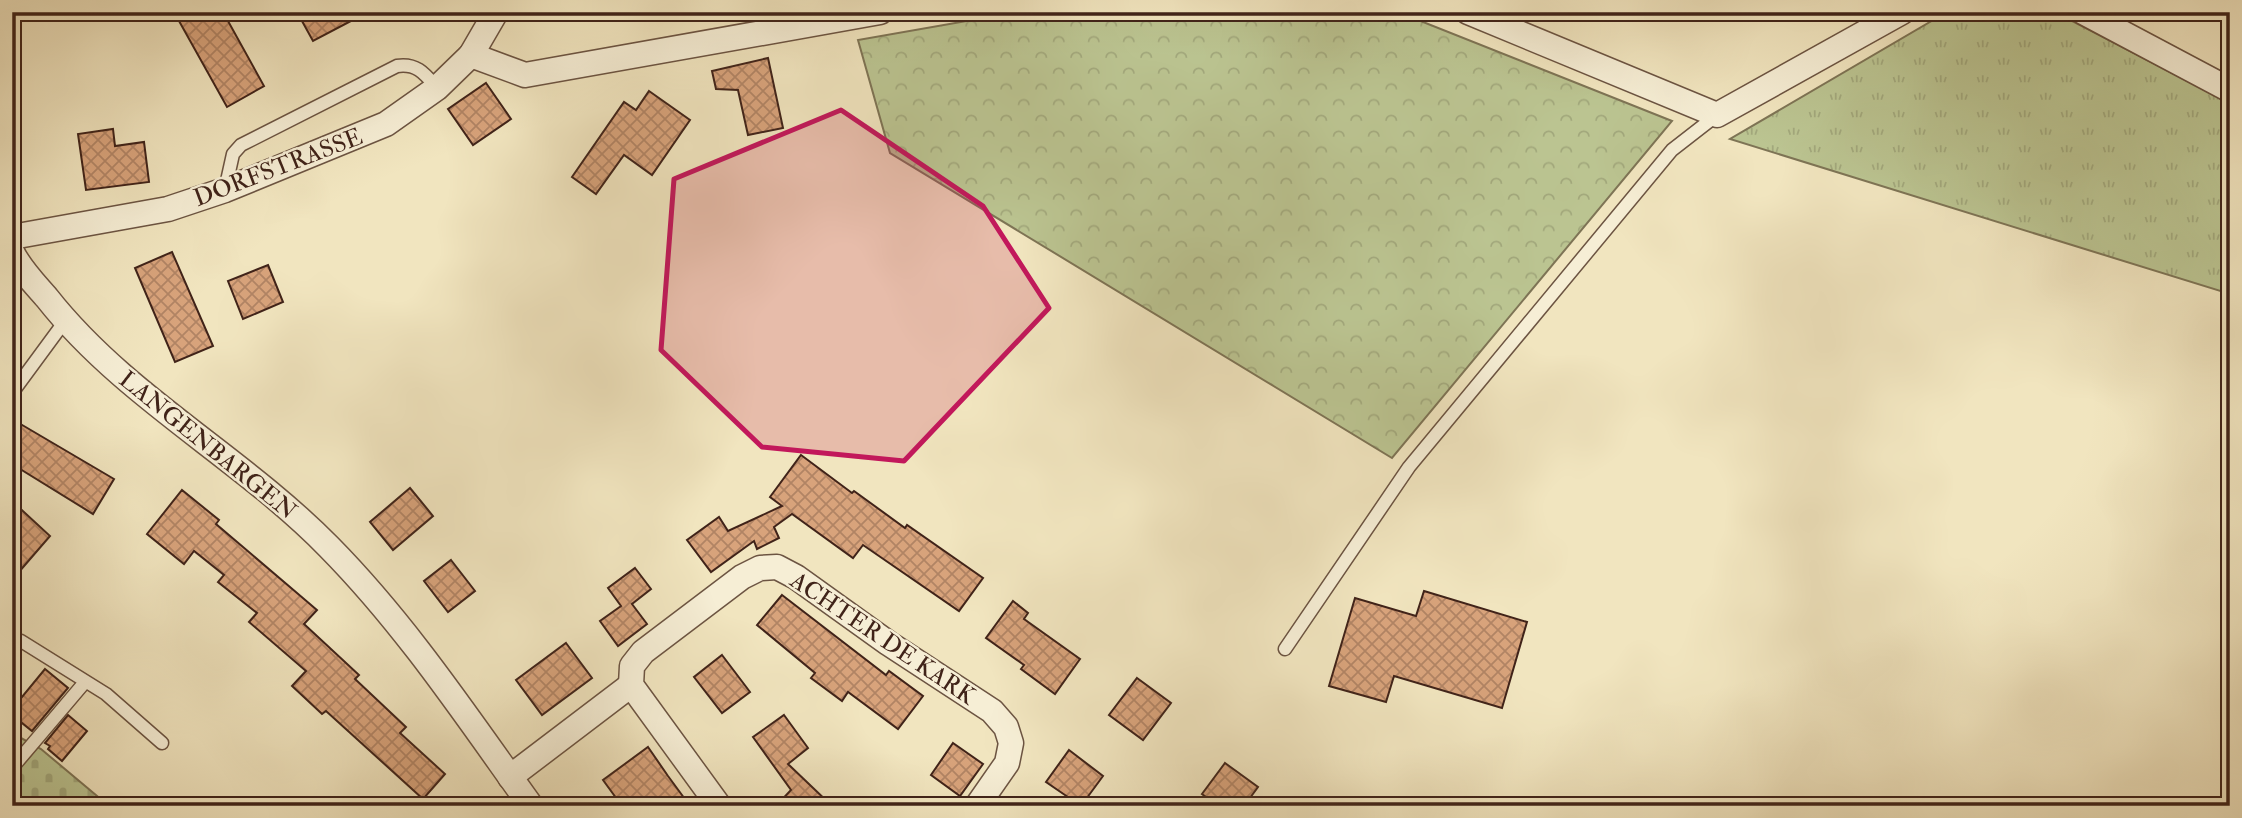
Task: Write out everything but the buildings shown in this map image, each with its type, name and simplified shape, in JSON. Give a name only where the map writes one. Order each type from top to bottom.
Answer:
[{"type":"street","name":"DORFSTRASSE","points":[[12,237],[167,209],[225,190],[386,124],[438,88],[471,55],[496,12]]},
{"type":"street","points":[[471,55],[525,75],[880,12]]},
{"type":"street","points":[[1468,12],[1717,114],[1902,12]]},
{"type":"street","points":[[2083,12],[2230,90]]},
{"type":"street","name":"LANGENBARGEN","points":[[12,252],[65,321],[119,374],[256,479],[329,547],[383,606],[444,683],[531,806]]},
{"type":"street","name":"ACHTER DE KARK","points":[[631,685],[632,666],[643,652],[742,577],[760,568],[777,567],[796,577],[888,643],[992,711],[1006,726],[1012,743],[1007,763],[977,806]]},
{"type":"street","points":[[510,777],[631,685],[719,806]]},
{"type":"lane","points":[[225,190],[233,154],[241,145],[397,66],[410,64],[423,72],[438,88]]},
{"type":"lane","points":[[1286,649],[1409,467],[1672,150],[1717,114]]},
{"type":"lane","points":[[12,393],[65,321]]},
{"type":"lane","points":[[21,641],[106,694],[162,743]]},
{"type":"lane","points":[[12,768],[85,682]]},
{"type":"highlighted area","points":[[841,110],[983,206],[1049,308],[904,461],[762,447],[661,350],[674,179]]},
{"type":"green space","points":[[1018,12],[1398,12],[1672,121],[1392,458],[890,153],[858,40]]},
{"type":"green space","points":[[1947,12],[2055,12],[2230,103],[2230,294],[1730,139]]},
{"type":"green space","points":[[12,733],[41,749],[109,806],[12,806]]}]
